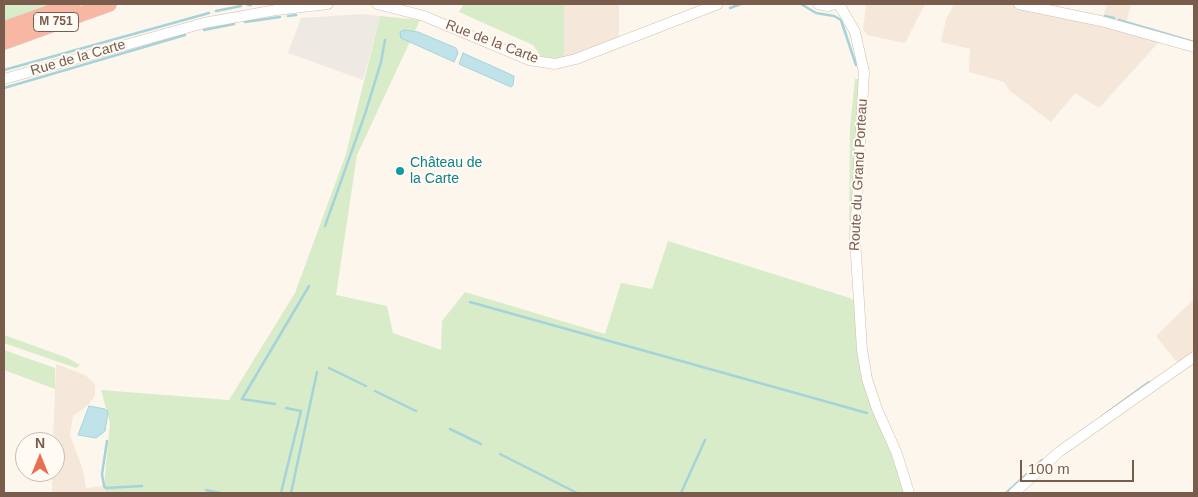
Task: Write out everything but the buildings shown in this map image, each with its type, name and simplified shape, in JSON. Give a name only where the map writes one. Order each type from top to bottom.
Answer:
[{"type":"highway","name":"M 751","points":[[4,29],[73,4]]},
{"type":"highway","name":"M 751","points":[[4,42],[109,4]]},
{"type":"street","name":"Rue de la Carte","points":[[4,79],[179,29],[249,14],[328,4]]},
{"type":"street","name":"Rue de la Carte","points":[[377,4],[388,5],[432,19],[529,60],[555,64],[576,59],[718,4]]},
{"type":"street","points":[[818,4],[828,6],[835,4]]},
{"type":"street","name":"Route du Grand Porteau","points":[[839,4],[855,32],[864,72],[854,238],[862,350],[867,379],[909,493]]},
{"type":"street","points":[[1019,4],[1095,19],[1158,35],[1194,47]]},
{"type":"street","points":[[1014,493],[1059,452],[1194,357]]},
{"type":"shaded area","points":[[564,4],[619,4],[619,39],[564,58]]},
{"type":"shaded area","points":[[866,4],[925,4],[905,43],[867,35],[863,30]]},
{"type":"shaded area","points":[[954,4],[1059,4],[1058,11],[1102,20],[1107,4],[1131,4],[1125,27],[1159,42],[1099,108],[1075,93],[1051,122],[1010,91],[1004,82],[969,72],[970,49],[941,42],[946,19]]},
{"type":"shaded area","points":[[362,14],[380,16],[363,80],[288,53],[301,18]]},
{"type":"shaded area","points":[[1194,299],[1194,357],[1180,366],[1156,336]]},
{"type":"shaded area","points":[[56,364],[85,375],[95,384],[95,396],[88,405],[73,416],[70,435],[83,470],[86,488],[104,486],[106,493],[52,493],[52,482],[65,482],[65,432],[53,432]]},
{"type":"green space","points":[[4,4],[48,4],[4,21]]},
{"type":"green space","points":[[464,4],[564,4],[564,58],[553,60],[542,58],[533,45],[459,12]]},
{"type":"green space","points":[[380,16],[420,20],[357,155],[336,295],[387,306],[393,333],[441,350],[442,321],[465,292],[605,334],[621,283],[652,289],[668,241],[850,298],[858,305],[862,349],[909,493],[106,493],[104,486],[110,423],[101,390],[229,400],[295,293],[346,154]]},
{"type":"green space","points":[[855,79],[861,79],[849,239],[850,127]]},
{"type":"green space","points":[[4,335],[68,358],[80,365],[76,368],[4,343]]},
{"type":"green space","points":[[4,350],[55,368],[55,389],[4,370]]},
{"type":"water","points":[[405,30],[418,32],[456,48],[458,53],[454,62],[401,38],[400,32]]},
{"type":"water","points":[[463,53],[514,76],[513,85],[511,87],[459,64]]},
{"type":"water","points":[[89,406],[105,409],[108,412],[105,431],[96,438],[78,435]]},
{"type":"waterway","points":[[730,8],[741,4]]},
{"type":"waterway","points":[[801,4],[816,13],[834,16],[841,20],[856,65]]},
{"type":"waterway","points":[[216,11],[241,6]]},
{"type":"waterway","points":[[4,70],[209,13]]},
{"type":"waterway","points":[[288,16],[296,15]]},
{"type":"waterway","points":[[1105,16],[1114,18]]},
{"type":"waterway","points":[[245,22],[280,17]]},
{"type":"waterway","points":[[1119,20],[1194,42]]},
{"type":"waterway","points":[[204,30],[234,24]]},
{"type":"waterway","points":[[4,88],[185,35]]},
{"type":"waterway","points":[[325,226],[365,114],[381,62],[385,40]]},
{"type":"waterway","points":[[275,404],[242,399],[309,286]]},
{"type":"waterway","points":[[470,302],[867,413]]},
{"type":"waterway","points":[[329,368],[366,386]]},
{"type":"waterway","points":[[291,493],[317,372]]},
{"type":"waterway","points":[[1101,417],[1149,382]]},
{"type":"waterway","points":[[375,391],[416,411]]},
{"type":"waterway","points":[[281,493],[301,411],[286,408]]},
{"type":"waterway","points":[[450,429],[481,444]]},
{"type":"waterway","points":[[681,493],[705,440]]},
{"type":"waterway","points":[[107,441],[102,474],[104,486],[106,488],[142,486]]},
{"type":"waterway","points":[[500,454],[577,493]]},
{"type":"waterway","points":[[1032,469],[1042,460]]},
{"type":"waterway","points":[[1006,493],[1027,474]]},
{"type":"waterway","points":[[206,490],[220,493]]},
{"type":"place","name":"Château de la Carte","points":[[400,171]]}]
